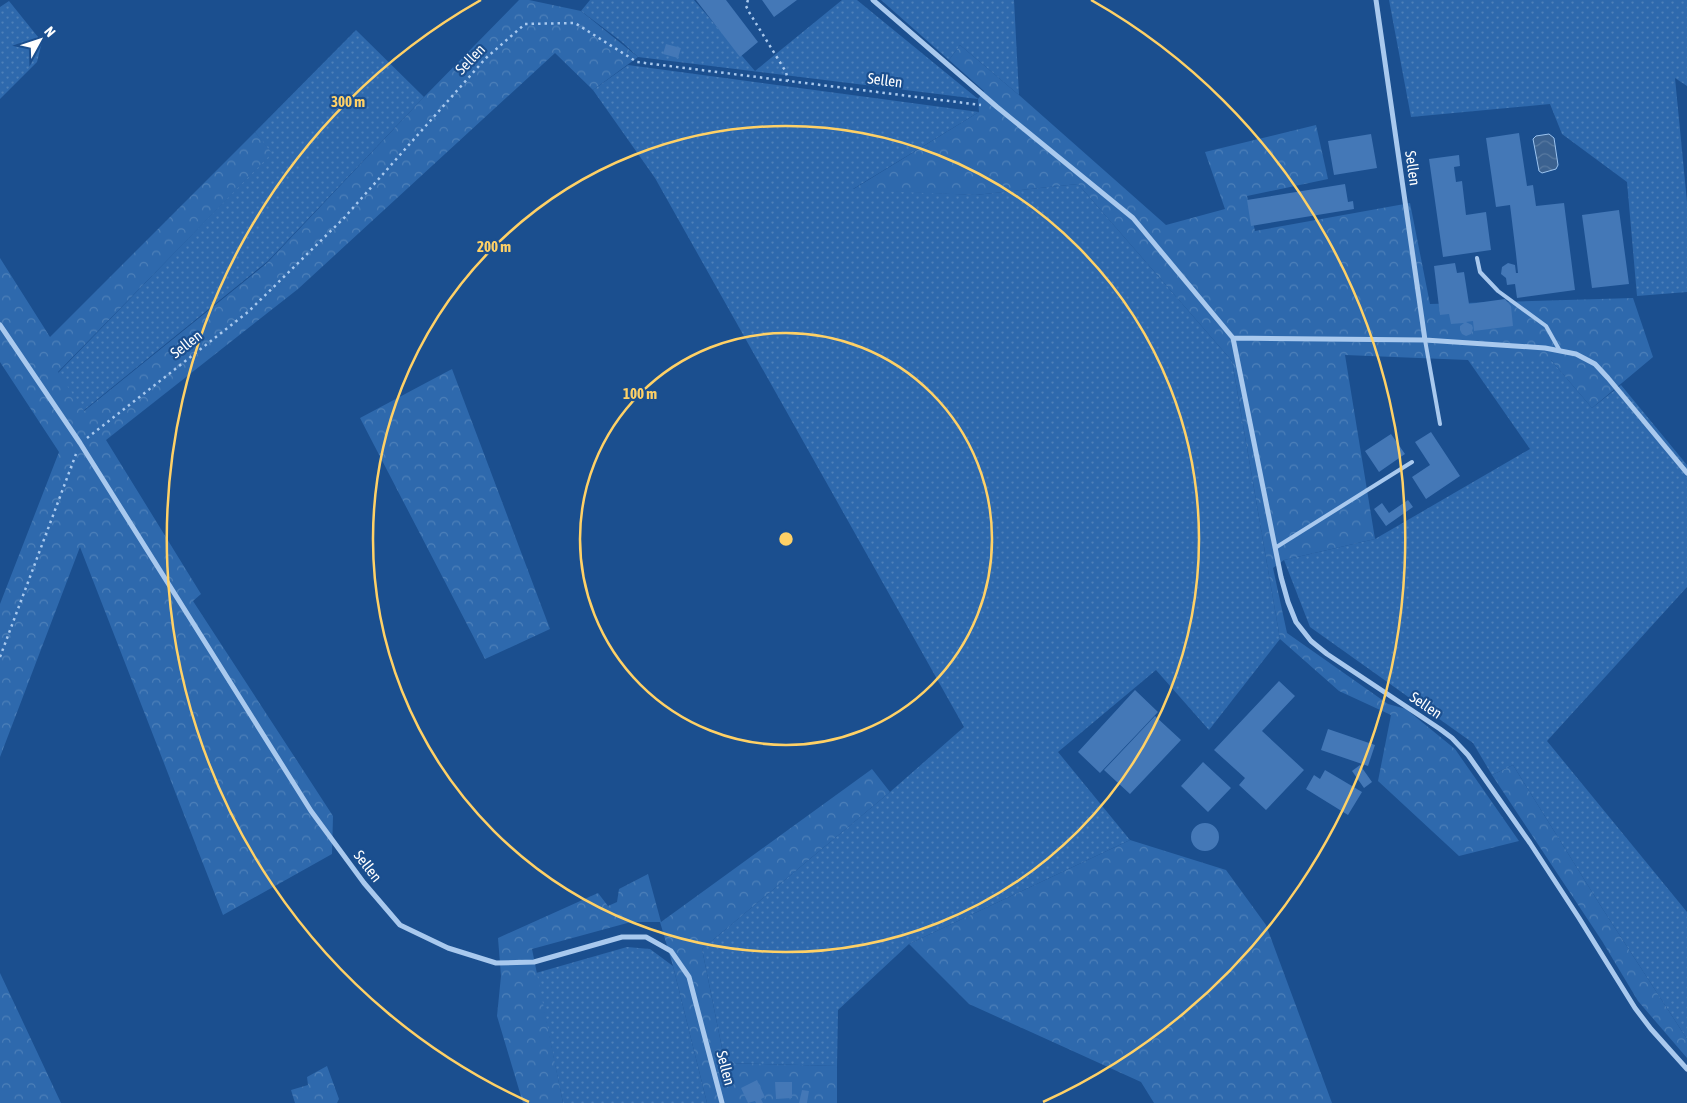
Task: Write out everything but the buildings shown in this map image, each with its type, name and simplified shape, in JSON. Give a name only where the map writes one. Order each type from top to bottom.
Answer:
[{"type":"street","name":"Sellen","points":[[873,0],[997,107],[1133,218],[1233,338],[1275,548],[1288,602],[1296,622],[1305,636],[1326,654],[1440,729],[1461,746],[1530,843],[1590,934],[1635,1008],[1687,1069]]},
{"type":"street","name":"Sellen","points":[[1376,0],[1425,340]]},
{"type":"street","name":"Sellen","points":[[0,325],[80,443],[311,811],[364,883],[400,925],[448,948],[496,963],[534,962],[622,937],[646,937],[671,951],[689,977],[722,1103]]},
{"type":"street","points":[[1233,338],[1425,340],[1545,348],[1576,354],[1595,364],[1687,473]]},
{"type":"lane","points":[[1477,258],[1480,272],[1498,292],[1546,326],[1560,351]]},
{"type":"lane","points":[[1425,340],[1440,424]]},
{"type":"lane","points":[[1275,548],[1412,462]]},
{"type":"path","points":[[748,0],[746,6],[786,72],[788,81]]},
{"type":"path","name":"Sellen","points":[[80,443],[248,312],[344,218],[486,58],[525,24],[575,23],[636,62],[997,107]]},
{"type":"path","points":[[0,657],[80,443]]},
{"type":"green space","points":[[519,0],[529,0],[581,11],[638,57],[593,90],[555,53],[298,289],[106,440],[201,594],[193,601],[333,816],[332,854],[223,915],[80,547],[0,757],[0,604],[59,452],[0,362],[0,258],[50,337],[255,132],[272,153],[58,372],[84,411],[267,263]]},
{"type":"green space","points":[[590,0],[694,0],[755,71],[842,0],[857,0],[978,99],[638,57],[622,42],[581,11]]},
{"type":"green space","points":[[881,0],[1014,0],[1019,95],[960,45],[949,60]]},
{"type":"green space","points":[[1389,0],[1687,0],[1687,86],[1675,78],[1687,202],[1687,292],[1637,296],[1627,182],[1562,134],[1550,104],[1411,117]]},
{"type":"green space","points":[[9,1],[42,42],[37,62],[0,99],[0,7]]},
{"type":"green space","points":[[356,30],[424,97],[268,261],[83,411],[58,373],[271,153],[255,132]]},
{"type":"green space","points":[[960,45],[1166,225],[1225,209],[1205,152],[1316,125],[1328,179],[1247,196],[1255,231],[1410,203],[1430,304],[1633,298],[1653,357],[1592,408],[1551,360],[1468,360],[1345,355],[1375,539],[1284,560],[1273,568],[1287,633],[1388,704],[1406,709],[1455,749],[1519,841],[1459,856],[1378,781],[1391,715],[1339,691],[1280,639],[1232,361],[1078,184],[975,195],[852,190],[979,112],[978,99],[984,91],[949,60]]},
{"type":"green space","points":[[628,65],[979,112],[853,189],[975,195],[1078,184],[1232,361],[1280,639],[1209,730],[1156,670],[1058,752],[1130,840],[909,944],[838,1010],[837,1066],[725,1063],[702,949],[890,792],[964,727],[655,178],[593,90]]},
{"type":"green space","points":[[1468,360],[1551,360],[1592,408],[1621,385],[1687,465],[1687,587],[1547,741],[1687,912],[1687,1039],[1602,908],[1513,765],[1492,775],[1473,743],[1310,627],[1284,560],[1375,539],[1530,449]]},
{"type":"green space","points":[[452,369],[550,629],[485,659],[360,418]]},
{"type":"green space","points":[[1513,765],[1602,908],[1687,1039],[1687,1058],[1638,1001],[1602,941],[1492,775]]},
{"type":"green space","points":[[872,769],[890,792],[702,949],[725,1063],[837,1066],[837,1103],[707,1103],[673,966],[660,922],[631,922],[532,949],[563,1103],[523,1103],[497,1016],[501,976],[498,938],[598,893],[608,906],[617,902],[619,889],[648,874],[661,922]]},
{"type":"green space","points":[[1130,840],[1226,870],[1266,925],[1332,1103],[1154,1103],[1141,1082],[969,1004],[909,944]]},
{"type":"green space","points":[[627,947],[650,949],[673,966],[707,1103],[563,1103],[536,973]]},
{"type":"green space","points":[[0,973],[61,1103],[0,1103]]},
{"type":"green space","points":[[327,1066],[339,1099],[337,1103],[295,1103],[291,1090],[308,1085],[307,1077]]},
{"type":"water","points":[[1549,134],[1554,138],[1558,165],[1556,169],[1542,173],[1539,171],[1533,139],[1536,136]]}]
